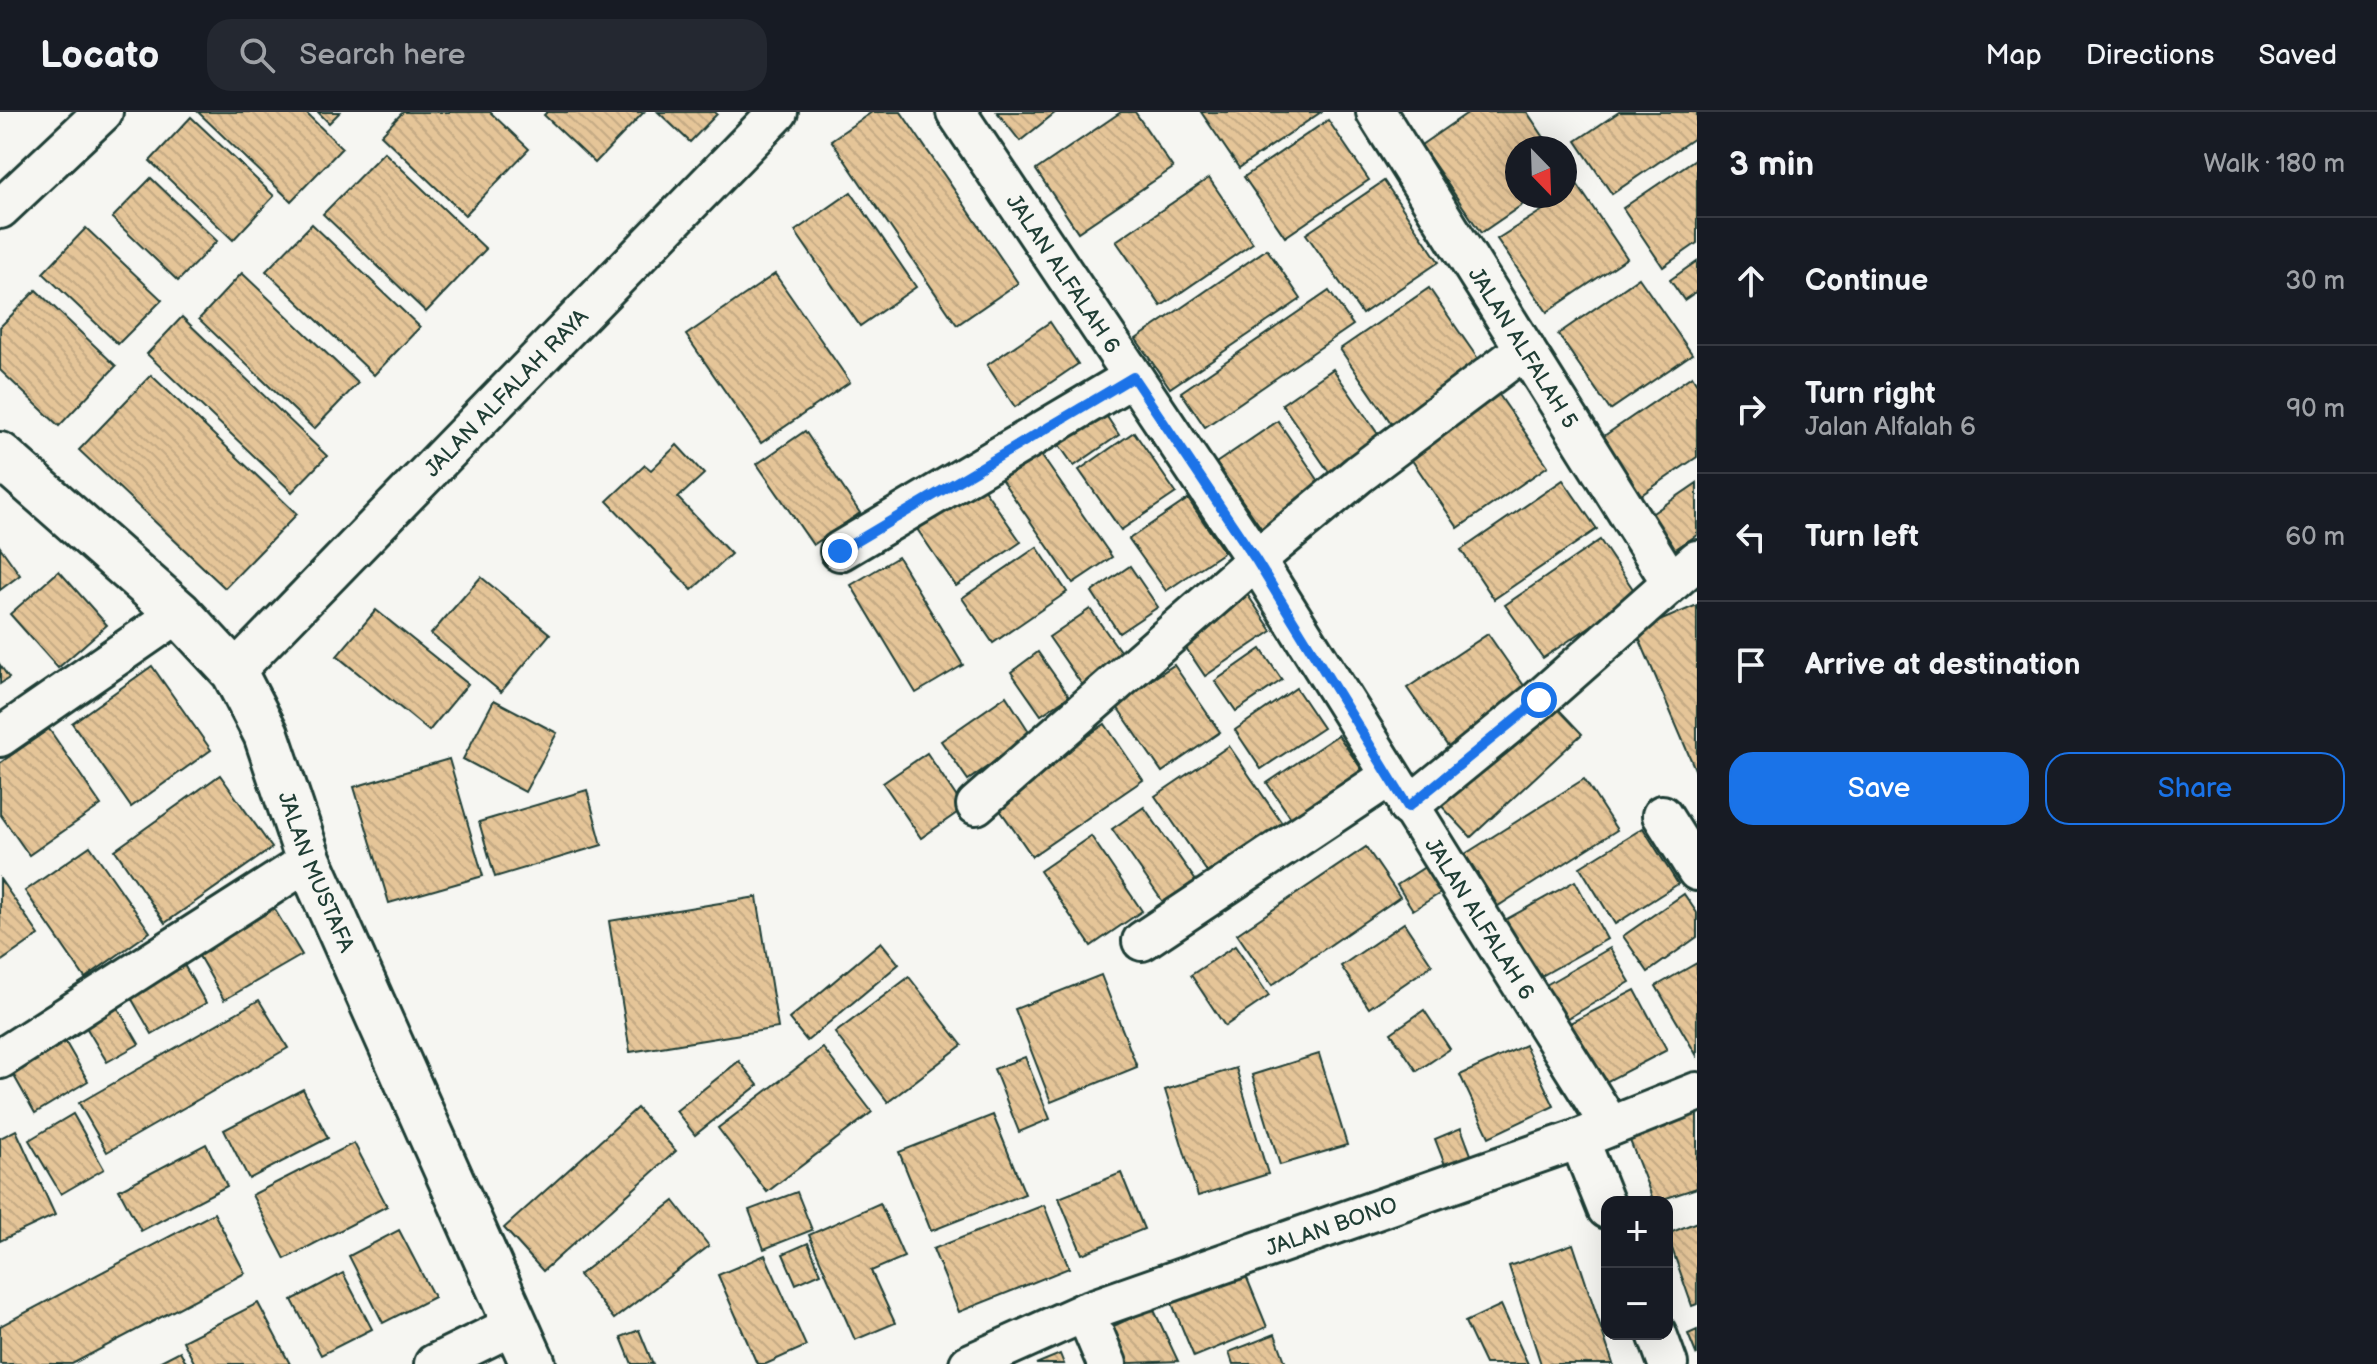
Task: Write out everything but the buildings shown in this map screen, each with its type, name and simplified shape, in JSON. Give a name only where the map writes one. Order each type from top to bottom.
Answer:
[{"type":"street","points":[[0,209],[103,112]]},
{"type":"street","name":"JALAN ALFALAH RAYA","points":[[234,672],[778,112]]},
{"type":"street","name":"JALAN ALFALAH 6","points":[[956,112],[1256,560],[1399,792],[1594,1132],[1605,1196]]},
{"type":"street","name":"JALAN ALFALAH 5","points":[[1376,112],[1525,349],[1684,571]]},
{"type":"street","points":[[976,805],[1359,474],[1525,349]]},
{"type":"street","points":[[840,551],[1133,377]]},
{"type":"street","name":"JALAN MUSTAFA","points":[[0,455],[179,613],[234,672],[266,734],[309,861],[533,1364]]},
{"type":"street","points":[[1142,941],[1399,792],[1539,700],[1684,571]]},
{"type":"street","points":[[0,737],[179,613]]},
{"type":"street","points":[[1662,815],[1697,871]]},
{"type":"street","points":[[0,1059],[309,861]]},
{"type":"street","name":"JALAN BONO","points":[[969,1364],[1085,1312],[1594,1132],[1697,1092]]},
{"type":"street","points":[[1085,1312],[1107,1364]]},
{"type":"street","points":[[434,1364],[516,1324]]},
{"type":"street","points":[[1659,1340],[1668,1364]]},
{"type":"route","points":[[840,551],[1133,377],[1256,560],[1408,807],[1539,700]]}]
